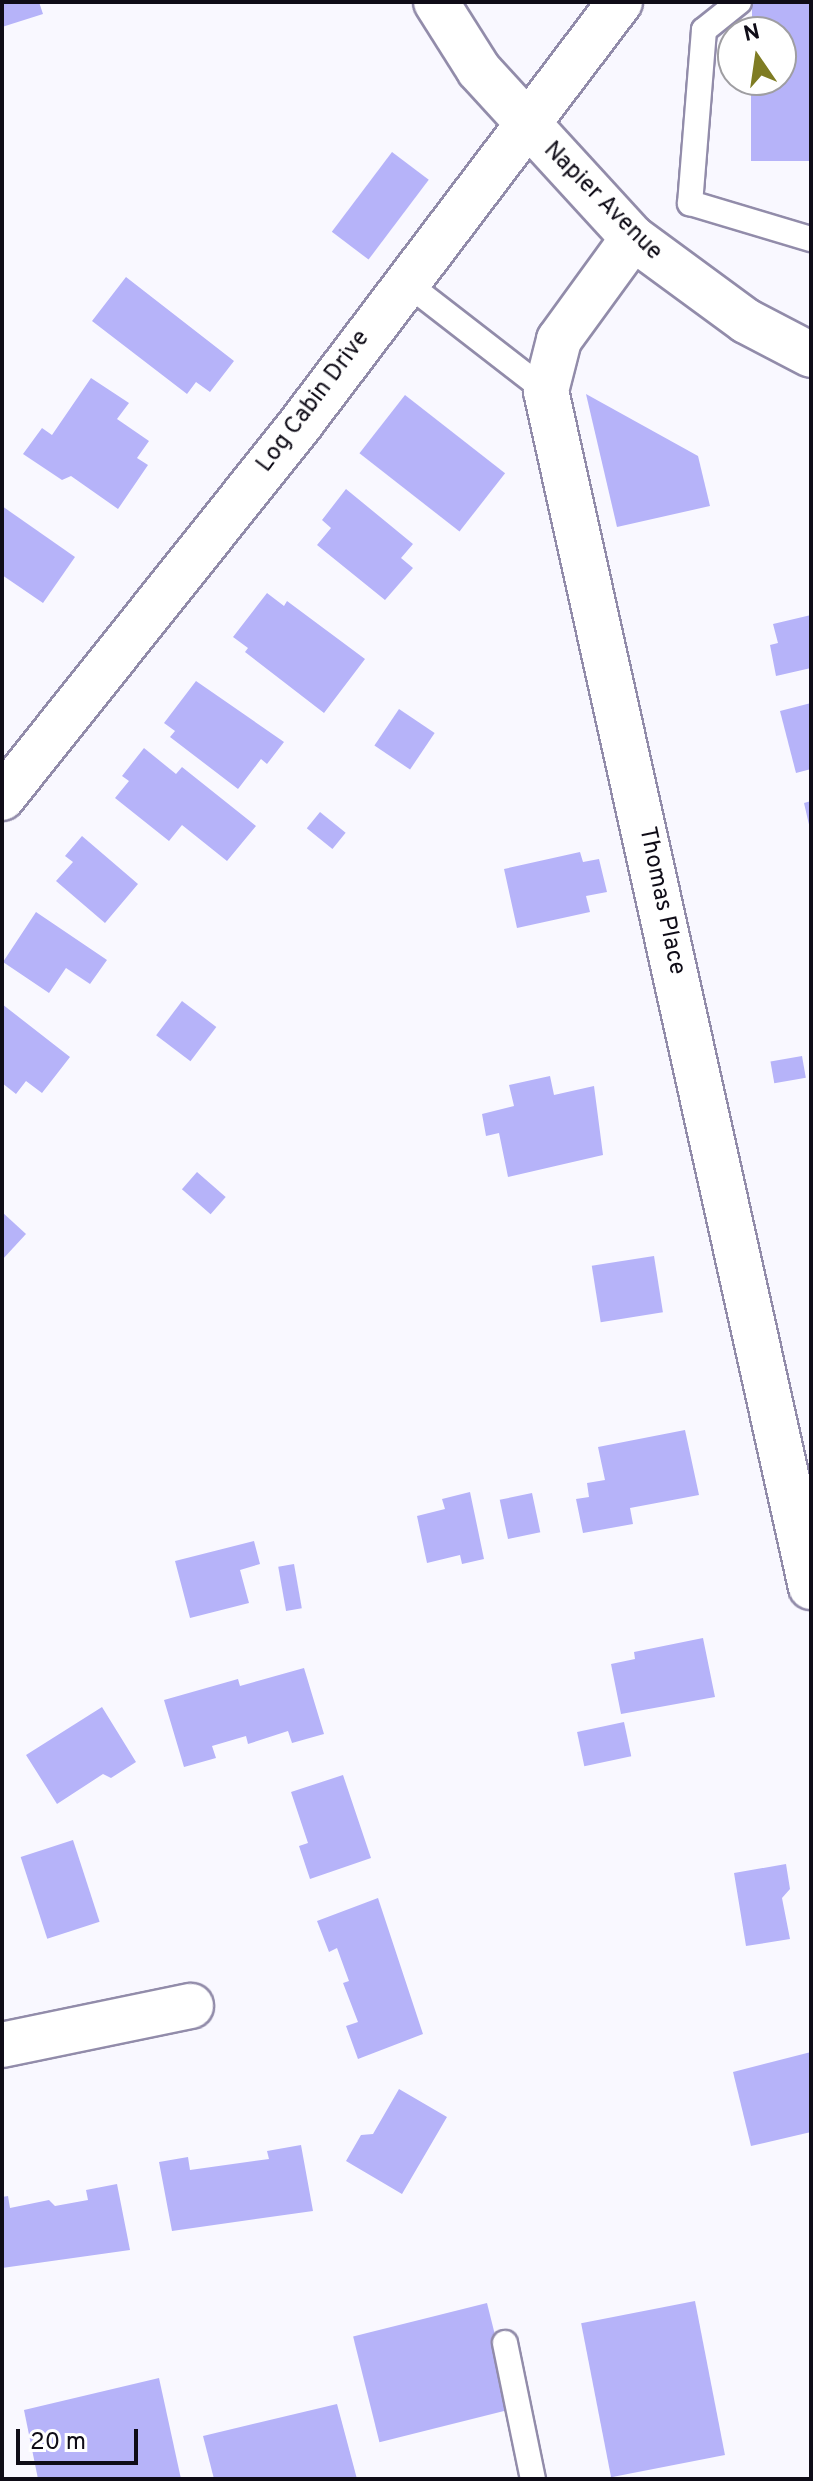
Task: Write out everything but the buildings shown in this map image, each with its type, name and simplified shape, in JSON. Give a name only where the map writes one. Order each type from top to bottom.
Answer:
[{"type":"street","name":"Napier Avenue","points":[[436,2],[479,70],[633,238],[746,321],[811,355]]},
{"type":"street","name":"Log Cabin Drive","points":[[2,798],[302,422],[404,281],[527,125],[612,5]]},
{"type":"street","name":"Thomas Place","points":[[633,238],[559,340],[546,391],[811,1587]]},
{"type":"street","points":[[2,2045],[191,2006]]},
{"type":"lane","points":[[739,2],[704,30],[690,203],[811,239]]},
{"type":"lane","points":[[404,281],[546,391]]},
{"type":"lane","points":[[505,2343],[533,2479]]}]
